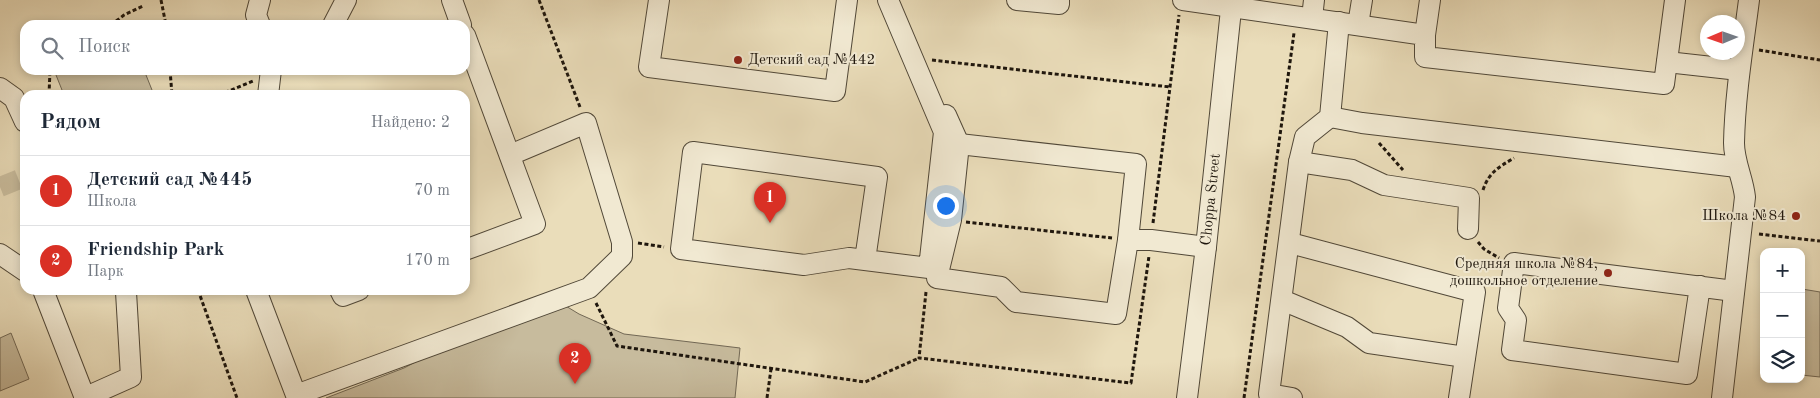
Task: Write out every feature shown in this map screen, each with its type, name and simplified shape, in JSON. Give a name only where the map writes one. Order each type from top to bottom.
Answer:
[{"type":"street","points":[[258,20],[256,15],[260,0]]},
{"type":"street","points":[[336,20],[346,0]]},
{"type":"street","points":[[452,0],[459,20]]},
{"type":"street","points":[[659,0],[649,67],[835,91],[846,0]]},
{"type":"street","points":[[865,260],[877,177],[693,152],[680,249],[804,265],[850,258],[865,260],[929,268],[944,132],[888,0]]},
{"type":"street","points":[[898,0],[959,144],[951,220],[937,278],[1001,286],[1016,302],[1116,314],[1128,240],[1136,164],[959,144]]},
{"type":"street","points":[[1017,0],[1059,4],[1059,0]]},
{"type":"street","points":[[1292,398],[1269,394],[1299,162],[1305,137],[1330,117],[1348,24],[1362,0]]},
{"type":"street","points":[[1430,0],[1425,35],[1425,57],[1664,84],[1675,0]]},
{"type":"street","points":[[1745,27],[1749,0]]},
{"type":"street","points":[[1181,5],[1231,3],[1307,12],[1348,24],[1425,35]]},
{"type":"street","name":"Choppa Street","points":[[1187,398],[1206,247],[1231,3]]},
{"type":"street","points":[[470,48],[535,224],[470,248]]},
{"type":"street","points":[[1722,398],[1745,196],[1737,167],[1734,145],[1741,60]]},
{"type":"street","points":[[1667,62],[1740,70]]},
{"type":"street","points":[[269,90],[271,75]]},
{"type":"street","points":[[0,88],[14,98],[20,111]]},
{"type":"street","points":[[1330,117],[1362,123],[1737,167]]},
{"type":"street","points":[[258,295],[295,397],[589,288],[622,256],[622,242],[586,123],[510,155]]},
{"type":"street","points":[[1299,162],[1352,170],[1384,184],[1422,192],[1469,198],[1468,229]]},
{"type":"street","points":[[1128,240],[1151,240],[1206,247]]},
{"type":"street","points":[[1290,243],[1474,292],[1459,398]]},
{"type":"street","points":[[0,254],[20,268]]},
{"type":"street","points":[[1700,286],[1687,374],[1512,350],[1516,320],[1508,308],[1514,263],[1700,286],[1734,291]]},
{"type":"street","points":[[46,295],[84,398],[131,377],[128,295]]},
{"type":"street","points":[[1282,300],[1346,327],[1369,343],[1465,357]]},
{"type":"path","points":[[160,0],[165,20]]},
{"type":"path","points":[[539,0],[586,123]]},
{"type":"path","points":[[589,288],[617,346],[865,382],[919,358],[1131,383],[1181,5]]},
{"type":"path","points":[[118,20],[143,6]]},
{"type":"path","points":[[1244,398],[1307,12]]},
{"type":"path","points":[[1745,48],[1820,60]]},
{"type":"path","points":[[923,59],[1170,87]]},
{"type":"path","points":[[49,90],[50,75]]},
{"type":"path","points":[[170,75],[172,90]]},
{"type":"path","points":[[230,90],[264,75]]},
{"type":"path","points":[[1362,123],[1422,192]]},
{"type":"path","points":[[1482,193],[1496,168],[1518,156],[1532,143]]},
{"type":"path","points":[[951,220],[1128,240]]},
{"type":"path","points":[[1468,229],[1484,249],[1495,256],[1514,263]]},
{"type":"path","points":[[1741,232],[1820,241]]},
{"type":"path","points":[[634,242],[680,249]]},
{"type":"path","points":[[919,358],[929,268]]},
{"type":"path","points":[[200,295],[237,398]]},
{"type":"path","points":[[767,398],[772,368]]},
{"type":"shaded area","points":[[56,75],[146,75],[152,90],[62,90]]},
{"type":"shaded area","points":[[1805,290],[1820,292],[1820,377],[1805,375]]},
{"type":"shaded area","points":[[546,294],[579,314],[624,334],[740,348],[735,398],[326,398],[404,368]]},
{"type":"shaded area","points":[[11,333],[29,379],[0,391],[0,338]]},
{"type":"tunnel","points":[[0,187],[20,179]]},
{"type":"place","name":"Детский сад №442","points":[[738,60]]},
{"type":"place","name":"Школа №84","points":[[1796,216]]},
{"type":"place","name":"Детский сад №445","points":[[770,223]]},
{"type":"place","name":"Средняя школа №84, дошкольное отделение","points":[[1608,273]]},
{"type":"place","name":"Friendship Park","points":[[575,384]]}]
